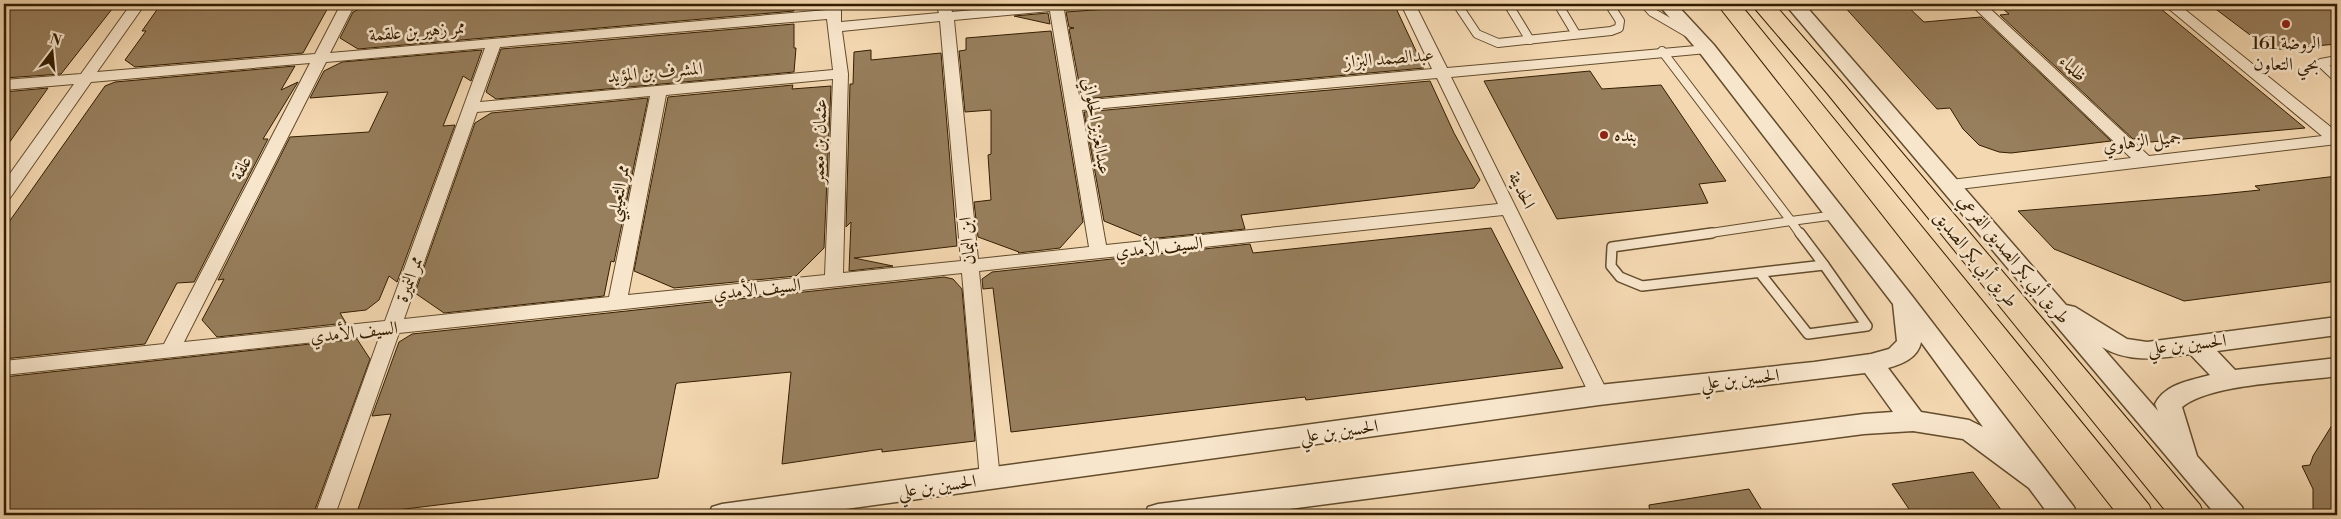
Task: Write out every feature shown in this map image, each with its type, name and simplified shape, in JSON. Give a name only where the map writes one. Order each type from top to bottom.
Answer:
[{"type":"main road","name":"طريق أبي بكر الصديق","points":[[1728,4],[2137,515]]},
{"type":"main road","name":"طريق أبي بكر الصديق","points":[[1762,4],[1948,224],[2188,515]]},
{"type":"street","points":[[4,194],[138,4]]},
{"type":"street","name":"علقة","points":[[170,351],[348,4]]},
{"type":"street","name":"ممر زهير بن علقمة","points":[[4,85],[834,15],[1081,4]]},
{"type":"street","name":"الحديثة","points":[[1408,4],[1443,72],[1599,395]]},
{"type":"street","points":[[1667,4],[1700,42],[1904,302],[2064,515]]},
{"type":"street","points":[[1683,4],[1700,42]]},
{"type":"street","points":[[1788,4],[1811,23]]},
{"type":"street","name":"طريق أبي بكر الصديق الفرعي","points":[[1794,4],[2232,515]]},
{"type":"street","name":"ظلماء","points":[[1977,4],[2143,160]]},
{"type":"street","points":[[2170,4],[2336,139]]},
{"type":"street","name":"عبدالعزيز الحلواني","points":[[1056,6],[1099,253]]},
{"type":"street","name":"ابن اليمان","points":[[945,10],[990,479]]},
{"type":"street","name":"عثمان بن معمر","points":[[834,15],[841,74],[834,281]]},
{"type":"street","name":"عبدالصمد البزاز","points":[[1074,106],[1662,51],[1700,42]]},
{"type":"street","name":"ممر النميرة","points":[[325,515],[494,44]]},
{"type":"street","name":"المشرف بن المؤيد","points":[[472,108],[841,74]]},
{"type":"street","name":"ممر الثعيلبي","points":[[617,304],[659,91]]},
{"type":"street","name":"جميل الزهاوي","points":[[1951,185],[2143,160],[2336,139]]},
{"type":"street","name":"السيف الأمدي","points":[[4,368],[1509,210]]},
{"type":"street","name":"الحسين بن علي","points":[[722,515],[1599,395],[1814,371],[1871,362],[1896,356],[1909,344],[1904,302]]},
{"type":"street","name":"الحسين بن علي","points":[[2049,302],[2121,347],[2147,351],[2337,326]]},
{"type":"street","points":[[2195,344],[2230,380]]},
{"type":"street","points":[[1871,362],[1913,421]]},
{"type":"street","points":[[2190,467],[2168,404],[2183,392],[2230,380],[2337,367]]},
{"type":"street","points":[[1158,515],[1241,510],[1864,424],[1913,421],[1969,430],[2037,480]]},
{"type":"lane","points":[[1457,4],[1475,35],[1487,42],[1498,43],[1611,32],[1620,28],[1620,20],[1609,4]]},
{"type":"lane","points":[[1508,4],[1530,40]]},
{"type":"lane","points":[[1558,4],[1576,34]]},
{"type":"lane","points":[[1645,4],[1652,12],[1700,42]]},
{"type":"lane","points":[[1662,51],[1793,222],[1867,326],[1808,334],[1760,273]]},
{"type":"lane","points":[[2337,60],[2322,63],[2337,78]]},
{"type":"lane","points":[[1824,265],[1642,286],[1620,277],[1611,266],[1612,247],[1836,215]]},
{"type":"building","points":[[4,4],[116,4],[61,74],[4,78]]},
{"type":"building","points":[[161,4],[330,4],[303,53],[135,67],[125,60],[146,31],[142,31]]},
{"type":"building","points":[[370,4],[794,4],[794,11],[358,49],[340,38],[353,12]]},
{"type":"building","points":[[1177,4],[1394,4],[1424,68],[1082,99],[1069,29],[1074,28],[1069,27],[1066,12]]},
{"type":"building","points":[[1842,4],[1905,4],[1924,22],[1981,17],[2111,141],[2011,153],[1999,152],[1979,145],[1963,129],[1950,108],[1937,109]]},
{"type":"building","points":[[1997,4],[2155,4],[2305,128],[2151,142],[2142,138],[2133,139],[2000,15],[2009,14]]},
{"type":"building","name":"الروضة 161 بحي التعاون","points":[[2209,4],[2337,4],[2337,44],[2270,50]]},
{"type":"building","points":[[1048,13],[1050,24],[1014,16]]},
{"type":"building","points":[[794,24],[794,48],[796,48],[794,72],[496,99],[486,92],[501,49]]},
{"type":"building","points":[[1051,31],[1083,222],[1060,248],[1018,253],[978,237],[974,202],[991,200],[988,155],[991,154],[991,110],[965,112],[959,51],[966,50],[966,38]]},
{"type":"building","points":[[482,50],[471,81],[463,76],[443,126],[455,125],[397,282],[389,276],[379,300],[366,310],[340,313],[346,323],[217,337],[202,320],[224,279],[218,280],[290,137],[369,132],[388,92],[310,98],[324,71],[342,62]]},
{"type":"building","points":[[871,50],[871,60],[941,53],[957,246],[854,258],[893,266],[849,271],[851,222],[846,227],[850,84],[853,84],[854,52]]},
{"type":"building","points":[[295,66],[281,90],[298,82],[263,139],[268,139],[194,282],[177,283],[145,344],[4,359],[4,229],[105,86],[115,82]]},
{"type":"building","name":"بنده","points":[[1590,71],[1602,89],[1661,85],[1726,181],[1699,184],[1708,203],[1557,219],[1484,81]]},
{"type":"building","points":[[1430,81],[1454,133],[1480,180],[1474,188],[1241,215],[1245,229],[1148,239],[1104,221],[1084,112]]},
{"type":"building","points":[[793,85],[792,89],[831,86],[824,248],[796,276],[674,288],[634,271],[668,97]]},
{"type":"building","points":[[48,88],[4,150],[4,92]]},
{"type":"building","points":[[648,98],[614,262],[611,261],[604,296],[444,313],[415,293],[475,123],[491,113]]},
{"type":"building","points":[[2337,176],[2337,281],[2184,301],[2054,249],[2018,211],[2260,190],[2255,186]]},
{"type":"building","points":[[1491,228],[1563,368],[1306,400],[1305,397],[1011,432],[993,288],[983,289],[982,279],[992,272],[1250,244],[1253,253]]},
{"type":"building","points":[[944,277],[953,279],[962,289],[975,441],[882,452],[882,449],[782,464],[791,372],[678,383],[676,384],[658,478],[356,515],[391,414],[372,416],[399,342],[412,334]]},
{"type":"building","points":[[357,339],[370,359],[313,515],[4,515],[4,377]]},
{"type":"building","points":[[2337,417],[2337,515],[2313,515],[2313,489],[2302,466],[2310,465],[2313,456]]},
{"type":"building","points":[[1973,472],[2005,515],[1913,515],[1892,484]]},
{"type":"building","points":[[1749,489],[1765,515],[1650,515],[1649,505]]},
{"type":"place","name":"الروضة 161 بحي التعاون","points":[[2286,24]]},
{"type":"place","name":"بنده","points":[[1604,135]]}]
